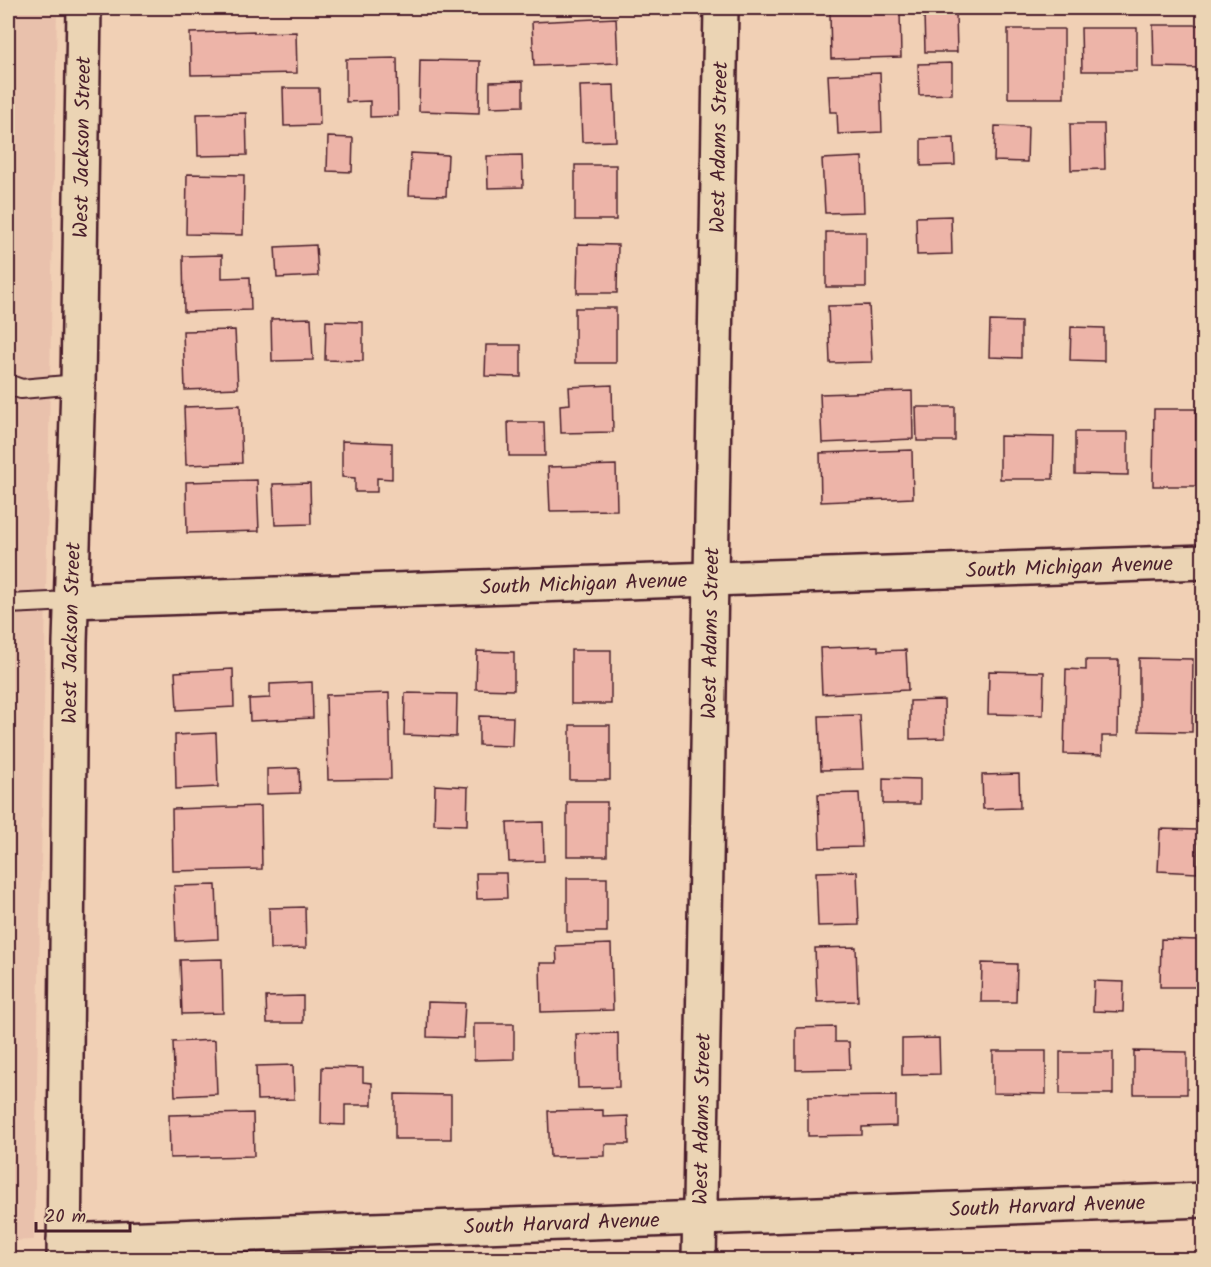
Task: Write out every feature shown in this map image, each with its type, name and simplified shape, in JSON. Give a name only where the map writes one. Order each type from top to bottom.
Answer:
[{"type":"street","name":"West Jackson Street","points":[[64,1250],[71,601],[78,384],[84,8]]},
{"type":"street","name":"West Adams Street","points":[[699,1260],[722,8]]},
{"type":"street","name":"South Michigan Avenue","points":[[71,601],[1203,562]]},
{"type":"street","name":"South Harvard Avenue","points":[[64,1250],[700,1217],[1203,1200]]},
{"type":"lane","points":[[8,384],[21,389],[78,384]]},
{"type":"lane","points":[[8,604],[71,601]]},
{"type":"shaded area","points":[[8,8],[57,8],[34,1240],[8,1241]]},
{"type":"building","points":[[900,11],[901,57],[831,59],[830,13]]},
{"type":"building","points":[[924,13],[956,13],[957,52],[925,52]]},
{"type":"building","points":[[616,18],[618,63],[534,66],[532,22]]},
{"type":"building","points":[[1153,25],[1204,25],[1204,68],[1154,67]]},
{"type":"building","points":[[1081,28],[1137,28],[1137,71],[1082,71]]},
{"type":"building","points":[[1008,29],[1064,29],[1064,98],[1008,98]]},
{"type":"building","points":[[254,31],[254,33],[296,32],[297,73],[191,75],[190,33]]},
{"type":"building","points":[[397,58],[398,116],[370,117],[370,101],[346,102],[346,59]]},
{"type":"building","points":[[420,60],[480,61],[479,113],[419,111]]},
{"type":"building","points":[[952,63],[952,94],[919,95],[918,64]]},
{"type":"building","points":[[880,73],[882,132],[838,134],[837,112],[830,112],[828,75]]},
{"type":"building","points":[[523,81],[523,106],[490,107],[490,82]]},
{"type":"building","points":[[614,85],[616,141],[582,142],[580,86]]},
{"type":"building","points":[[283,88],[319,88],[320,125],[284,126]]},
{"type":"building","points":[[246,113],[247,155],[198,156],[197,114]]},
{"type":"building","points":[[1070,124],[1104,124],[1105,169],[1071,170]]},
{"type":"building","points":[[995,126],[1028,127],[1027,162],[994,161]]},
{"type":"building","points":[[328,137],[353,138],[352,172],[327,171]]},
{"type":"building","points":[[954,138],[955,165],[921,166],[921,139]]},
{"type":"building","points":[[411,153],[448,155],[446,196],[409,195]]},
{"type":"building","points":[[522,155],[523,187],[488,188],[487,156]]},
{"type":"building","points":[[862,157],[864,212],[825,213],[822,159]]},
{"type":"building","points":[[575,165],[616,165],[616,220],[575,220]]},
{"type":"building","points":[[187,174],[244,175],[243,235],[186,234]]},
{"type":"building","points":[[951,216],[952,254],[917,255],[916,217]]},
{"type":"building","points":[[826,232],[866,232],[866,287],[826,287]]},
{"type":"building","points":[[578,244],[618,245],[617,293],[577,293]]},
{"type":"building","points":[[316,245],[318,276],[277,278],[275,247]]},
{"type":"building","points":[[222,255],[222,278],[250,277],[251,310],[184,312],[183,256]]},
{"type":"building","points":[[869,305],[872,362],[830,363],[828,306]]},
{"type":"building","points":[[575,308],[616,308],[616,363],[575,363]]},
{"type":"building","points":[[311,318],[313,360],[272,361],[271,319]]},
{"type":"building","points":[[326,321],[363,322],[363,361],[325,360]]},
{"type":"building","points":[[990,321],[1021,322],[1021,358],[989,357]]},
{"type":"building","points":[[1071,327],[1104,328],[1104,361],[1070,360]]},
{"type":"building","points":[[235,330],[238,388],[185,390],[183,331]]},
{"type":"building","points":[[486,345],[521,345],[521,377],[485,376]]},
{"type":"building","points":[[612,385],[613,432],[561,433],[560,405],[570,404],[569,387]]},
{"type":"building","points":[[912,391],[913,439],[822,443],[820,394]]},
{"type":"building","points":[[240,405],[242,463],[186,465],[184,407]]},
{"type":"building","points":[[916,407],[955,407],[955,441],[917,441]]},
{"type":"building","points":[[1154,409],[1196,409],[1196,486],[1153,486]]},
{"type":"building","points":[[508,422],[544,422],[545,456],[509,456]]},
{"type":"building","points":[[1075,432],[1128,432],[1128,475],[1075,474]]},
{"type":"building","points":[[1000,436],[1054,437],[1053,479],[1000,479]]},
{"type":"building","points":[[342,441],[392,443],[392,479],[377,478],[377,492],[355,492],[355,478],[342,477]]},
{"type":"building","points":[[912,450],[913,498],[821,502],[820,453]]},
{"type":"building","points":[[616,465],[617,510],[550,511],[548,467]]},
{"type":"building","points":[[257,480],[259,531],[187,533],[186,482]]},
{"type":"building","points":[[310,483],[311,524],[275,525],[273,484]]},
{"type":"building","points":[[878,646],[878,651],[906,650],[908,690],[822,694],[820,648]]},
{"type":"building","points":[[571,650],[611,650],[611,704],[571,704]]},
{"type":"building","points":[[477,651],[514,652],[514,690],[476,689]]},
{"type":"building","points":[[1139,658],[1193,659],[1192,732],[1139,731]]},
{"type":"building","points":[[1086,660],[1119,660],[1118,736],[1102,736],[1102,755],[1064,754],[1066,669],[1086,670]]},
{"type":"building","points":[[233,669],[234,707],[177,710],[175,672]]},
{"type":"building","points":[[989,671],[1044,672],[1043,715],[988,714]]},
{"type":"building","points":[[312,682],[313,718],[250,721],[249,699],[270,698],[270,684]]},
{"type":"building","points":[[389,693],[391,779],[328,780],[326,695]]},
{"type":"building","points":[[405,693],[457,694],[456,737],[404,735]]},
{"type":"building","points":[[944,700],[945,738],[910,739],[910,701]]},
{"type":"building","points":[[860,715],[863,769],[821,770],[819,716]]},
{"type":"building","points":[[479,716],[513,717],[512,746],[479,745]]},
{"type":"building","points":[[570,725],[610,725],[610,780],[570,780]]},
{"type":"building","points":[[216,733],[218,787],[176,789],[175,735]]},
{"type":"building","points":[[299,768],[300,793],[267,794],[267,769]]},
{"type":"building","points":[[1019,774],[1020,808],[983,809],[982,775]]},
{"type":"building","points":[[883,778],[920,779],[920,804],[883,804]]},
{"type":"building","points":[[435,785],[468,787],[467,825],[434,824]]},
{"type":"building","points":[[859,793],[862,847],[820,848],[818,794]]},
{"type":"building","points":[[567,802],[607,802],[607,856],[567,856]]},
{"type":"building","points":[[261,806],[262,869],[173,871],[172,809]]},
{"type":"building","points":[[543,822],[544,861],[509,862],[507,823]]},
{"type":"building","points":[[1160,829],[1198,830],[1197,873],[1158,871]]},
{"type":"building","points":[[857,871],[859,925],[818,926],[816,872]]},
{"type":"building","points":[[476,873],[506,873],[507,898],[477,899]]},
{"type":"building","points":[[567,878],[607,878],[607,932],[567,932]]},
{"type":"building","points":[[216,885],[218,939],[176,941],[174,886]]},
{"type":"building","points":[[305,907],[306,948],[270,949],[269,908]]},
{"type":"building","points":[[1161,939],[1199,940],[1198,987],[1160,987]]},
{"type":"building","points":[[611,944],[613,1010],[541,1012],[540,963],[557,963],[556,946]]},
{"type":"building","points":[[856,947],[858,1001],[817,1002],[815,948]]},
{"type":"building","points":[[222,959],[223,1013],[182,1014],[180,960]]},
{"type":"building","points":[[982,963],[1017,964],[1016,1002],[981,1002]]},
{"type":"building","points":[[1094,981],[1124,982],[1123,1012],[1093,1011]]},
{"type":"building","points":[[303,996],[303,1023],[267,1023],[266,997]]},
{"type":"building","points":[[428,1002],[465,1003],[463,1038],[427,1037]]},
{"type":"building","points":[[474,1024],[514,1024],[514,1059],[474,1060]]},
{"type":"building","points":[[835,1027],[835,1042],[849,1042],[850,1069],[796,1070],[796,1028]]},
{"type":"building","points":[[618,1033],[619,1087],[578,1088],[576,1034]]},
{"type":"building","points":[[939,1038],[940,1074],[902,1075],[902,1039]]},
{"type":"building","points":[[215,1040],[217,1094],[175,1096],[173,1042]]},
{"type":"building","points":[[993,1051],[1046,1051],[1046,1094],[993,1093]]},
{"type":"building","points":[[1134,1051],[1187,1052],[1187,1094],[1134,1094]]},
{"type":"building","points":[[1060,1052],[1113,1052],[1113,1094],[1060,1094]]},
{"type":"building","points":[[293,1065],[294,1099],[257,1100],[256,1066]]},
{"type":"building","points":[[322,1067],[363,1068],[363,1082],[372,1083],[372,1105],[345,1105],[345,1125],[321,1124]]},
{"type":"building","points":[[395,1094],[451,1095],[451,1139],[395,1139]]},
{"type":"building","points":[[896,1096],[896,1126],[862,1127],[862,1135],[808,1136],[808,1097]]},
{"type":"building","points":[[603,1110],[603,1117],[628,1116],[629,1144],[605,1144],[605,1156],[550,1157],[548,1111]]},
{"type":"building","points":[[253,1113],[254,1156],[170,1158],[169,1115]]}]
